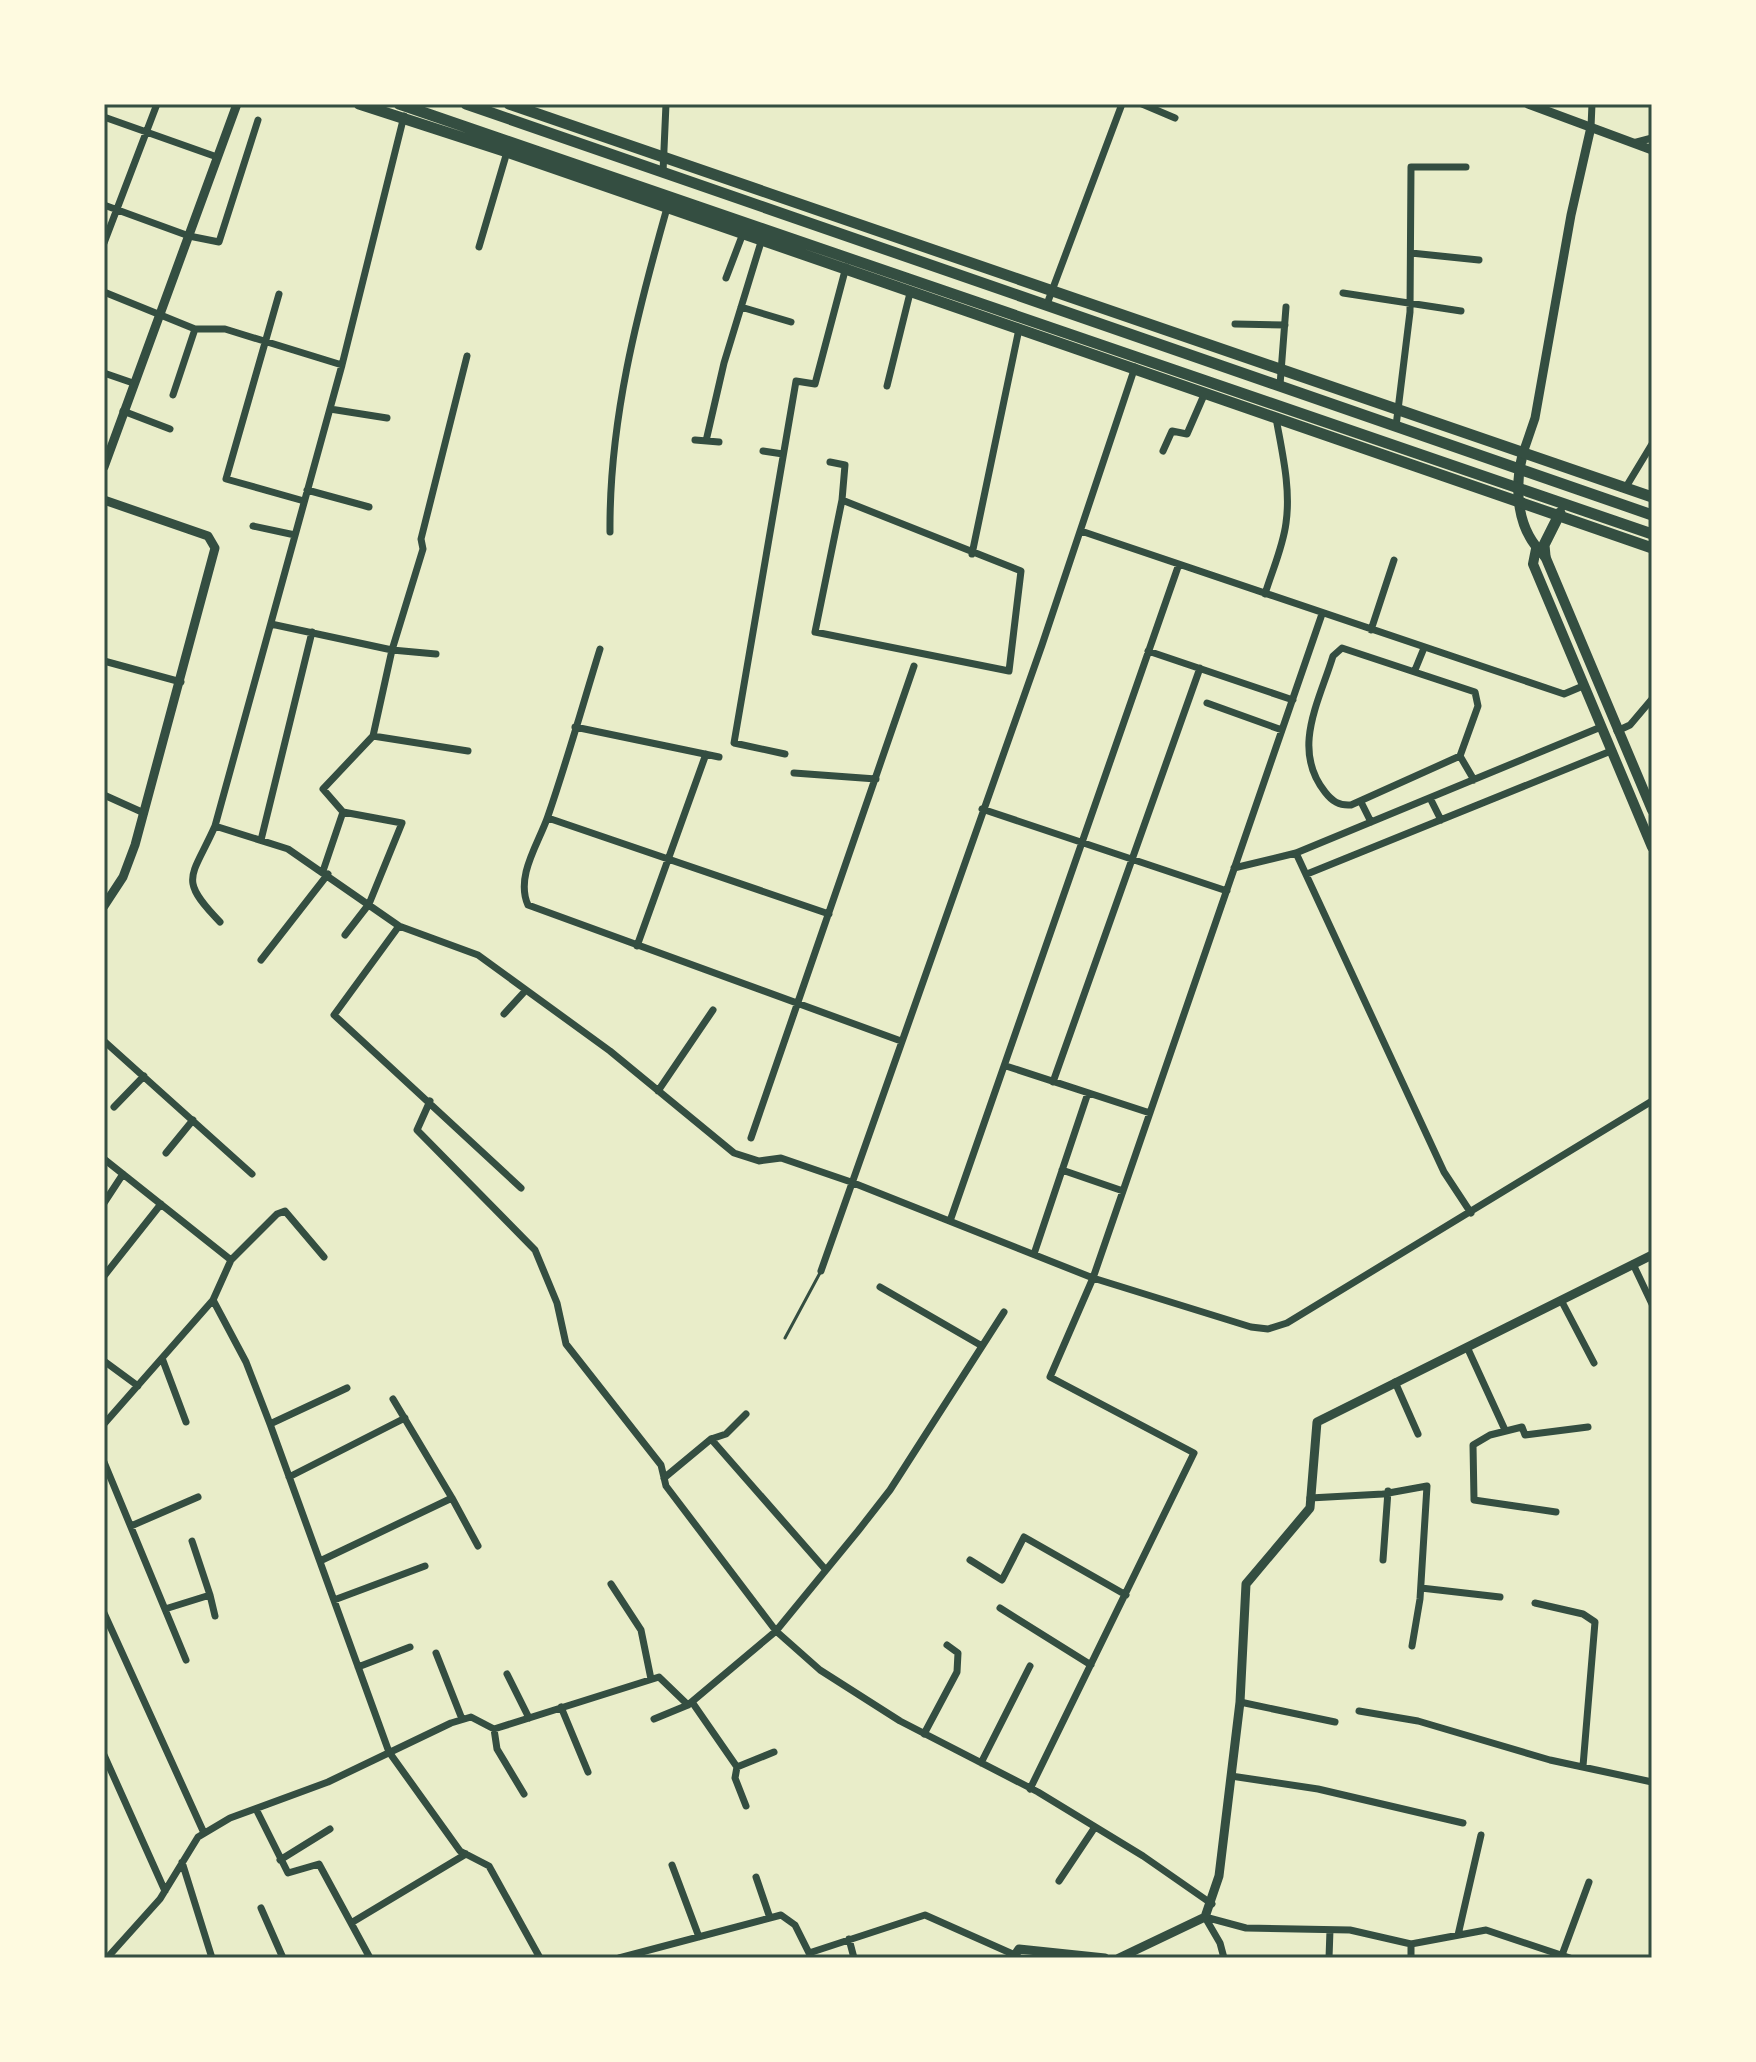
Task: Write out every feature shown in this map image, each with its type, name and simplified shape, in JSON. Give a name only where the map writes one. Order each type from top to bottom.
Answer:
[{"type":"highway","points":[[359,104],[403,110],[849,257],[1136,363],[1204,395],[1652,548]]},
{"type":"highway","points":[[466,104],[1652,515]]},
{"type":"highway","points":[[509,104],[1652,497]]},
{"type":"highway","points":[[403,110],[507,152],[844,271],[1019,329],[1136,363],[1652,534]]},
{"type":"highway","points":[[1541,552],[1556,516],[1570,506]]},
{"type":"main road","points":[[1523,453],[1518,503],[1617,731],[1649,792],[1652,810]]},
{"type":"main road","points":[[1541,552],[1533,564],[1652,847]]},
{"type":"street","points":[[104,243],[157,104]]},
{"type":"street","points":[[104,462],[237,104]]},
{"type":"street","points":[[663,172],[666,104]]},
{"type":"street","points":[[1047,304],[1122,104]]},
{"type":"street","points":[[1142,104],[1175,118]]},
{"type":"street","points":[[1528,104],[1652,150]]},
{"type":"street","points":[[1523,453],[1535,418],[1571,215],[1591,127],[1592,104]]},
{"type":"street","points":[[220,922],[196,897],[191,882],[215,826],[271,624],[342,365],[403,110]]},
{"type":"street","points":[[104,117],[217,157]]},
{"type":"street","points":[[104,205],[189,236],[219,242],[258,120]]},
{"type":"street","points":[[1633,143],[1652,138]]},
{"type":"street","points":[[479,247],[507,152]]},
{"type":"street","points":[[1396,426],[1410,304],[1411,167],[1466,167]]},
{"type":"street","points":[[610,532],[611,488],[623,385],[644,288],[667,208]]},
{"type":"street","points":[[726,278],[742,236]]},
{"type":"street","points":[[706,441],[724,363],[761,242]]},
{"type":"street","points":[[1411,253],[1479,260]]},
{"type":"street","points":[[785,754],[734,743],[796,381],[815,384],[849,257]]},
{"type":"street","points":[[104,292],[158,317],[195,329],[225,329],[342,365]]},
{"type":"street","points":[[887,386],[910,293]]},
{"type":"street","points":[[1343,293],[1461,311]]},
{"type":"street","points":[[279,294],[226,479],[304,501]]},
{"type":"street","points":[[741,307],[791,322]]},
{"type":"street","points":[[1280,385],[1286,307]]},
{"type":"street","points":[[1235,324],[1285,325]]},
{"type":"street","points":[[173,395],[195,329]]},
{"type":"street","points":[[972,554],[1019,329]]},
{"type":"street","points":[[345,935],[369,904],[402,823],[343,812],[323,789],[373,736],[392,650],[423,549],[421,539],[467,356]]},
{"type":"street","points":[[821,1271],[1081,531],[1136,363]]},
{"type":"street","points":[[104,373],[133,383]]},
{"type":"street","points":[[1163,451],[1172,431],[1187,434],[1204,395]]},
{"type":"street","points":[[330,409],[387,418]]},
{"type":"street","points":[[123,411],[170,429]]},
{"type":"street","points":[[1265,594],[1286,523],[1287,476],[1276,418]]},
{"type":"street","points":[[695,440],[719,442]]},
{"type":"street","points":[[1626,487],[1652,444]]},
{"type":"street","points":[[763,451],[783,454]]},
{"type":"street","points":[[830,462],[845,465],[842,500],[815,632],[1009,671],[1021,571],[842,500]]},
{"type":"street","points":[[307,490],[369,507]]},
{"type":"street","points":[[104,500],[208,536],[215,548],[144,813],[123,877],[104,906]]},
{"type":"street","points":[[253,526],[295,535]]},
{"type":"street","points":[[1081,531],[1564,694],[1583,686]]},
{"type":"street","points":[[1371,630],[1394,560]]},
{"type":"street","points":[[950,1221],[1179,564]]},
{"type":"street","points":[[1030,1789],[1194,1453],[1050,1377],[1093,1278],[1322,614]]},
{"type":"street","points":[[271,624],[392,650],[436,654]]},
{"type":"street","points":[[261,840],[312,632]]},
{"type":"street","points":[[1347,648],[1415,670],[1476,695],[1478,706],[1460,756],[1361,802],[1346,806],[1331,799],[1316,779],[1306,751],[1333,656],[1347,648]]},
{"type":"street","points":[[1415,670],[1424,648]]},
{"type":"street","points":[[600,649],[548,818],[530,859],[524,894],[528,905],[901,1041]]},
{"type":"street","points":[[1148,651],[1293,700]]},
{"type":"street","points":[[104,661],[181,682]]},
{"type":"street","points":[[751,1138],[914,666]]},
{"type":"street","points":[[1053,1082],[1200,668]]},
{"type":"street","points":[[1617,731],[1630,725],[1652,699]]},
{"type":"street","points":[[1207,703],[1282,730]]},
{"type":"street","points":[[575,727],[719,757]]},
{"type":"street","points":[[1234,868],[1296,853],[1601,727]]},
{"type":"street","points":[[373,736],[468,751]]},
{"type":"street","points":[[1307,874],[1611,751]]},
{"type":"street","points":[[637,946],[706,754]]},
{"type":"street","points":[[1460,756],[1474,780]]},
{"type":"street","points":[[794,773],[876,779]]},
{"type":"street","points":[[104,795],[144,813]]},
{"type":"street","points":[[1430,798],[1441,820]]},
{"type":"street","points":[[1361,802],[1371,822]]},
{"type":"street","points":[[982,809],[1227,891]]},
{"type":"street","points":[[261,960],[326,872],[343,812]]},
{"type":"street","points":[[548,818],[829,914]]},
{"type":"street","points":[[215,826],[288,849],[326,872],[399,926],[478,955],[658,1091],[734,1153],[759,1161],[781,1158],[851,1182],[1093,1278],[1257,1327],[1268,1329],[1287,1323],[1652,1101]]},
{"type":"street","points":[[1296,853],[1444,1172],[1471,1213]]},
{"type":"street","points":[[399,926],[334,1015],[521,1188]]},
{"type":"street","points":[[504,1014],[526,990]]},
{"type":"street","points":[[658,1091],[713,1010]]},
{"type":"street","points":[[104,1041],[252,1174]]},
{"type":"street","points":[[1006,1066],[1150,1113]]},
{"type":"street","points":[[114,1107],[144,1076]]},
{"type":"street","points":[[1034,1254],[1088,1093]]},
{"type":"street","points":[[430,1101],[417,1130],[535,1250],[557,1303],[566,1344],[661,1465],[666,1486],[776,1631],[820,1670],[924,1734],[1095,1827],[1212,1904]]},
{"type":"street","points":[[166,1153],[193,1120]]},
{"type":"street","points":[[104,1159],[231,1260]]},
{"type":"street","points":[[1062,1170],[1123,1191]]},
{"type":"street","points":[[104,1203],[123,1174]]},
{"type":"street","points":[[104,1276],[161,1204]]},
{"type":"street","points":[[104,1424],[213,1300],[231,1260],[277,1214],[285,1211],[324,1257]]},
{"type":"street","points":[[1119,1958],[1205,1917],[1212,1904],[1240,1702],[1246,1584],[1310,1508],[1317,1422],[1652,1255]]},
{"type":"street","points":[[1633,1264],[1652,1304]]},
{"type":"street","points":[[880,1287],[982,1346]]},
{"type":"street","points":[[213,1300],[246,1362],[389,1752],[460,1851],[489,1866],[540,1958]]},
{"type":"street","points":[[1561,1300],[1594,1363]]},
{"type":"street","points":[[654,1719],[690,1704],[776,1631],[890,1490],[1004,1312]]},
{"type":"street","points":[[1467,1347],[1505,1430]]},
{"type":"street","points":[[162,1358],[186,1422]]},
{"type":"street","points":[[104,1361],[138,1386]]},
{"type":"street","points":[[1395,1382],[1418,1434]]},
{"type":"street","points":[[270,1424],[347,1388]]},
{"type":"street","points":[[393,1399],[478,1546]]},
{"type":"street","points":[[664,1478],[711,1439],[726,1434],[746,1414]]},
{"type":"street","points":[[289,1477],[405,1418]]},
{"type":"street","points":[[1556,1512],[1490,1504],[1472,1498],[1473,1445],[1505,1430],[1522,1427],[1525,1435],[1588,1427]]},
{"type":"street","points":[[711,1439],[825,1569]]},
{"type":"street","points":[[104,1462],[186,1660]]},
{"type":"street","points":[[1310,1498],[1427,1486],[1421,1588],[1412,1646]]},
{"type":"street","points":[[1383,1560],[1388,1491]]},
{"type":"street","points":[[131,1526],[198,1497]]},
{"type":"street","points":[[320,1561],[452,1498]]},
{"type":"street","points":[[970,1560],[1002,1580],[1024,1537],[1126,1595]]},
{"type":"street","points":[[192,1541],[215,1616]]},
{"type":"street","points":[[334,1600],[425,1566]]},
{"type":"street","points":[[611,1584],[641,1630],[651,1679]]},
{"type":"street","points":[[1421,1588],[1500,1597]]},
{"type":"street","points":[[165,1609],[210,1595]]},
{"type":"street","points":[[1535,1603],[1583,1614],[1595,1622],[1583,1766]]},
{"type":"street","points":[[1000,1608],[1091,1665]]},
{"type":"street","points":[[104,1613],[204,1833]]},
{"type":"street","points":[[924,1734],[957,1672],[958,1653],[947,1645]]},
{"type":"street","points":[[358,1667],[410,1647]]},
{"type":"street","points":[[436,1653],[462,1719]]},
{"type":"street","points":[[981,1763],[1030,1666]]},
{"type":"street","points":[[507,1674],[529,1718]]},
{"type":"street","points":[[107,1958],[165,1891],[204,1833],[230,1818],[257,1811],[462,1719],[471,1717],[494,1729],[659,1677],[690,1704],[737,1767],[735,1778],[746,1806]]},
{"type":"street","points":[[1240,1702],[1335,1722]]},
{"type":"street","points":[[561,1707],[588,1772]]},
{"type":"street","points":[[1359,1711],[1418,1721],[1550,1760],[1652,1782]]},
{"type":"street","points":[[494,1729],[497,1749],[524,1794]]},
{"type":"street","points":[[737,1767],[774,1752]]},
{"type":"street","points":[[104,1756],[165,1891]]},
{"type":"street","points":[[1231,1776],[1318,1789],[1463,1823]]},
{"type":"street","points":[[257,1811],[280,1860],[292,1874],[319,1864],[370,1958]]},
{"type":"street","points":[[1059,1881],[1095,1827]]},
{"type":"street","points":[[280,1860],[330,1829]]},
{"type":"street","points":[[1458,1935],[1481,1835]]},
{"type":"street","points":[[351,1923],[466,1854]]},
{"type":"street","points":[[182,1862],[212,1958]]},
{"type":"street","points":[[672,1865],[699,1937]]},
{"type":"street","points":[[756,1877],[770,1918]]},
{"type":"street","points":[[1205,1917],[1246,1928],[1350,1930],[1411,1944],[1486,1930],[1545,1954],[1566,1957],[1589,1882]]},
{"type":"street","points":[[261,1908],[283,1958]]},
{"type":"street","points":[[619,1958],[781,1915],[795,1925],[807,1955],[925,1915],[1014,1957],[1019,1949],[1105,1958]]},
{"type":"street","points":[[1205,1917],[1220,1943],[1224,1958]]},
{"type":"street","points":[[1329,1958],[1330,1930]]},
{"type":"street","points":[[849,1939],[854,1958]]},
{"type":"street","points":[[1411,1944],[1411,1958]]},
{"type":"lane","points":[[785,1338],[821,1271]]}]
